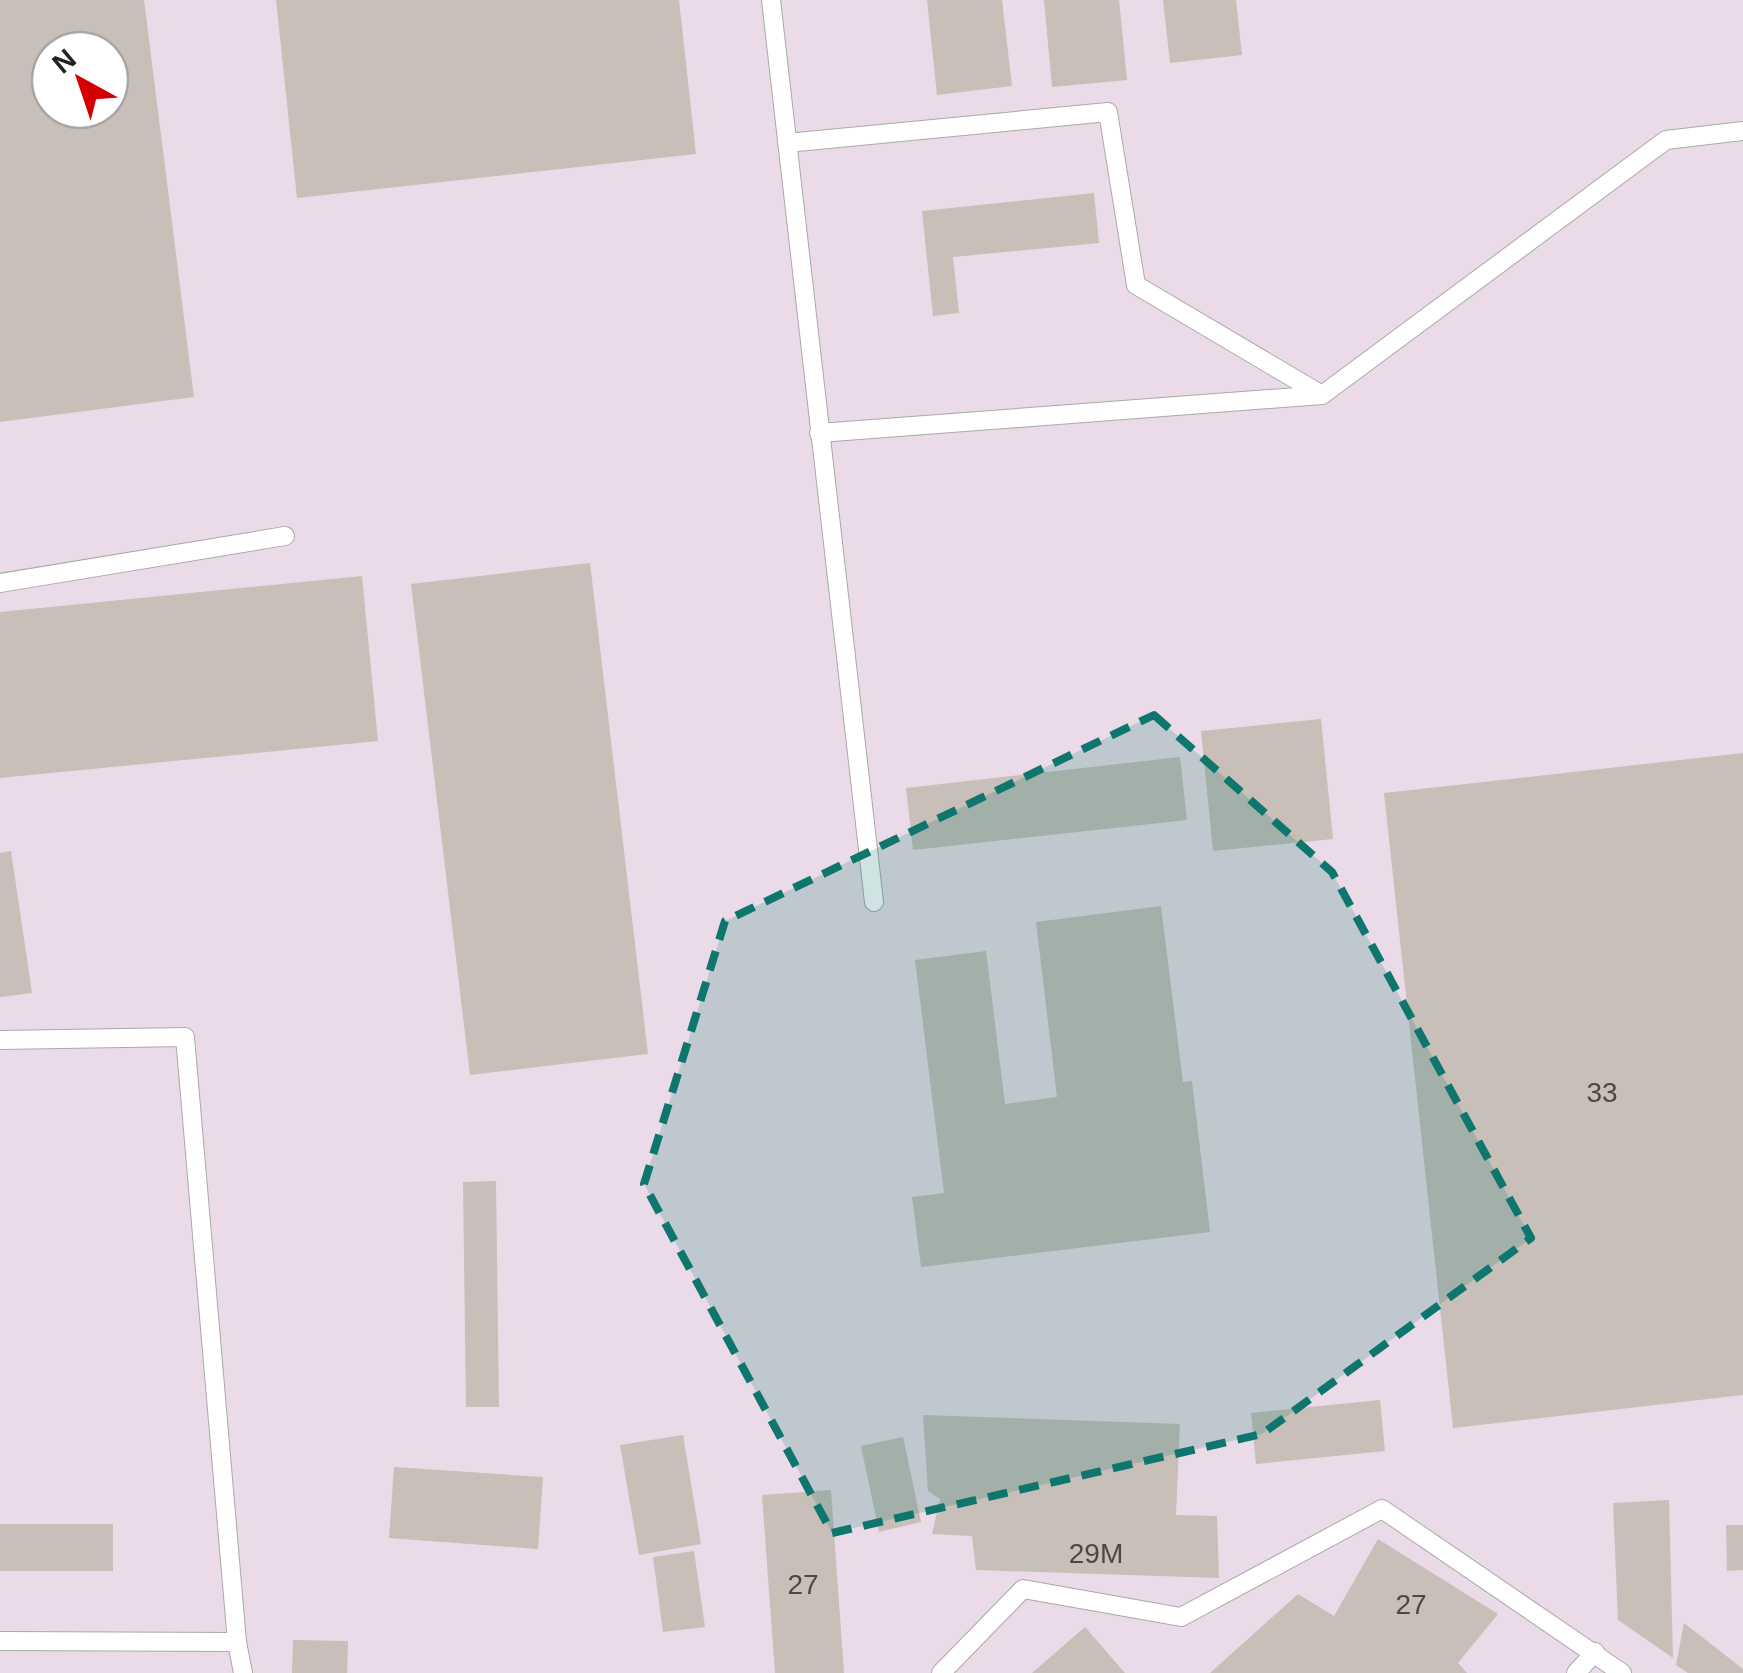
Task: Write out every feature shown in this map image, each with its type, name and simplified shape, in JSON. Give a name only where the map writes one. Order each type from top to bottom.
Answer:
[{"type":"lane","points":[[771,0],[874,902]]},
{"type":"lane","points":[[787,143],[1108,112],[1136,285],[1322,395]]},
{"type":"lane","points":[[820,433],[1322,395],[1666,140],[1743,130]]},
{"type":"lane","points":[[0,583],[284,536]]},
{"type":"lane","points":[[0,1040],[185,1036],[237,1642],[243,1673]]},
{"type":"lane","points":[[941,1673],[1023,1589],[1180,1618],[1382,1508],[1622,1673]]},
{"type":"lane","points":[[0,1641],[237,1642]]},
{"type":"lane","points":[[1576,1673],[1595,1652]]},
{"type":"highlighted area","points":[[1154,715],[1332,872],[1531,1238],[1262,1434],[832,1533],[644,1184],[725,921]]},
{"type":"shaded area","points":[[0,0],[1743,0],[1743,1673],[0,1673]]},
{"type":"building","points":[[0,0],[144,0],[194,397],[0,422]]},
{"type":"building","points":[[276,0],[679,0],[696,154],[297,198]]},
{"type":"building","points":[[927,0],[1002,0],[1012,86],[937,95]]},
{"type":"building","points":[[1044,0],[1119,0],[1127,80],[1052,87]]},
{"type":"building","points":[[1163,0],[1236,0],[1242,55],[1170,63]]},
{"type":"building","points":[[1094,193],[1099,243],[953,257],[959,313],[933,316],[922,211]]},
{"type":"building","points":[[590,563],[648,1054],[470,1075],[411,584]]},
{"type":"building","points":[[362,576],[378,741],[0,778],[0,612]]},
{"type":"building","points":[[1321,719],[1333,839],[1213,851],[1201,731]]},
{"type":"building","points":[[1743,753],[1743,1395],[1453,1428],[1384,793]]},
{"type":"building","points":[[1180,757],[1187,820],[913,850],[906,788]]},
{"type":"building","points":[[11,851],[32,993],[0,997],[0,853]]},
{"type":"building","points":[[1161,906],[1183,1082],[1192,1081],[1210,1232],[921,1267],[912,1197],[944,1193],[915,960],[986,951],[1005,1104],[1057,1097],[1036,922]]},
{"type":"building","points":[[496,1181],[499,1407],[466,1407],[463,1182]]},
{"type":"building","points":[[1380,1400],[1385,1451],[1256,1464],[1251,1413]]},
{"type":"building","points":[[923,1415],[1180,1424],[1176,1515],[1217,1516],[1219,1578],[976,1570],[972,1536],[932,1534],[940,1499],[928,1491]]},
{"type":"building","points":[[683,1435],[701,1544],[639,1555],[620,1445]]},
{"type":"building","points":[[903,1437],[921,1522],[879,1532],[861,1446]]},
{"type":"building","points":[[394,1467],[543,1477],[538,1549],[389,1538]]},
{"type":"building","points":[[831,1490],[844,1673],[775,1673],[762,1495]]},
{"type":"building","points":[[1669,1500],[1673,1658],[1618,1620],[1613,1503]]},
{"type":"building","points":[[0,1524],[113,1524],[113,1571],[0,1571]]},
{"type":"building","points":[[1726,1525],[1743,1525],[1743,1570],[1727,1571]]},
{"type":"building","points":[[1378,1539],[1498,1614],[1458,1663],[1467,1673],[1210,1673],[1298,1594],[1334,1616]]},
{"type":"building","points":[[694,1551],[705,1627],[663,1632],[653,1557]]},
{"type":"building","points":[[1684,1623],[1743,1669],[1743,1673],[1688,1673],[1676,1665]]},
{"type":"building","points":[[1085,1627],[1125,1673],[1032,1673]]},
{"type":"building","points":[[293,1640],[348,1641],[347,1673],[292,1673]]}]
